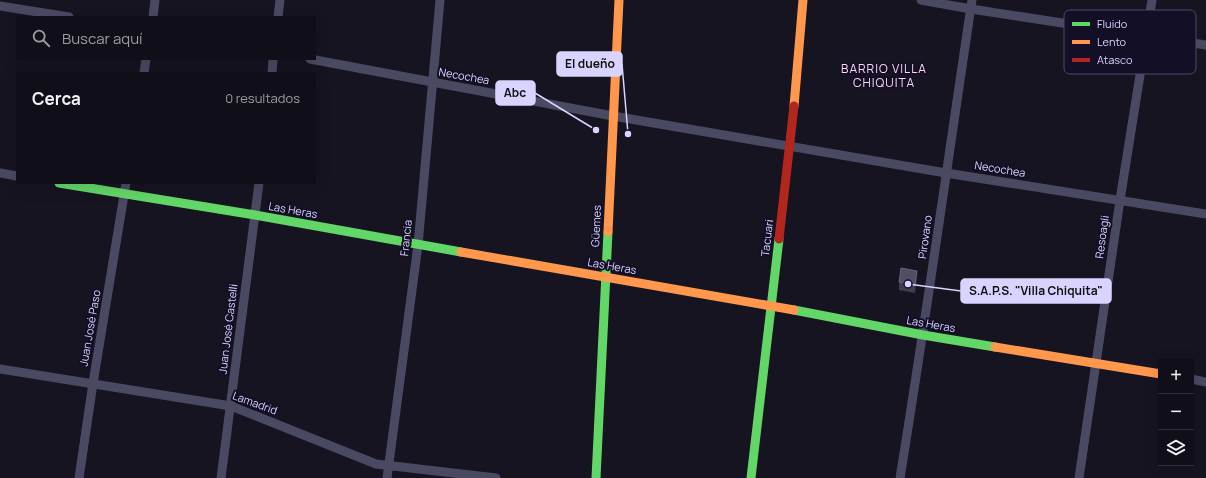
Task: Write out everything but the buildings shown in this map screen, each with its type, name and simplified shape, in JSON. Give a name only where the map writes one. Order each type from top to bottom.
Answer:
[{"type":"street","points":[[153,16],[155,0]]},
{"type":"street","points":[[278,16],[280,0]]},
{"type":"street","name":"Francia","points":[[387,478],[418,245],[440,0]]},
{"type":"street","name":"Güemes","points":[[596,478],[619,0]]},
{"type":"street","name":"Tacuari","points":[[751,478],[790,146],[804,0]]},
{"type":"street","points":[[921,0],[972,5],[1064,21]]},
{"type":"street","name":"Resoagli","points":[[1151,10],[1152,0]]},
{"type":"street","name":"Pirovano","points":[[900,478],[923,335],[972,5]]},
{"type":"street","points":[[0,6],[63,16]]},
{"type":"street","points":[[1196,43],[1206,45]]},
{"type":"street","points":[[144,72],[146,60]]},
{"type":"street","points":[[272,72],[273,60]]},
{"type":"street","name":"Necochea","points":[[315,60],[613,116],[946,173],[1206,214]]},
{"type":"street","name":"Resoagli","points":[[1079,478],[1120,200],[1141,74]]},
{"type":"street","points":[[0,173],[16,176]]},
{"type":"street","name":"Las Heras","points":[[65,184],[772,306],[923,335],[1158,374]]},
{"type":"street","name":"Juan José Paso","points":[[79,478],[126,184]]},
{"type":"street","name":"Juan José Castelli","points":[[221,478],[258,184]]},
{"type":"street","name":"Lamadrid","points":[[0,369],[231,406],[376,464],[389,467],[496,478]]},
{"type":"street","points":[[1194,380],[1206,382]]},
{"type":"traffic: fast","points":[[65,184],[255,215],[461,252]]},
{"type":"traffic: fast","points":[[596,478],[608,232]]},
{"type":"traffic: fast","points":[[751,478],[779,239]]},
{"type":"traffic: fast","points":[[794,310],[923,335],[995,347]]},
{"type":"traffic: slow","points":[[608,232],[619,0]]},
{"type":"traffic: slow","points":[[794,106],[803,0]]},
{"type":"traffic: slow","points":[[461,252],[794,310]]},
{"type":"traffic: slow","points":[[995,347],[1158,374]]},
{"type":"traffic: jam","points":[[779,239],[794,106]]},
{"type":"place","name":"Abc","points":[[596,130]]},
{"type":"place","name":"El dueño","points":[[628,134]]},
{"type":"place","name":"S.A.P.S. \"Villa Chiquita\"","points":[[908,284]]},
{"type":"district","name":"BARRIO VILLA CHIQUITA","points":[[884,76]]}]
